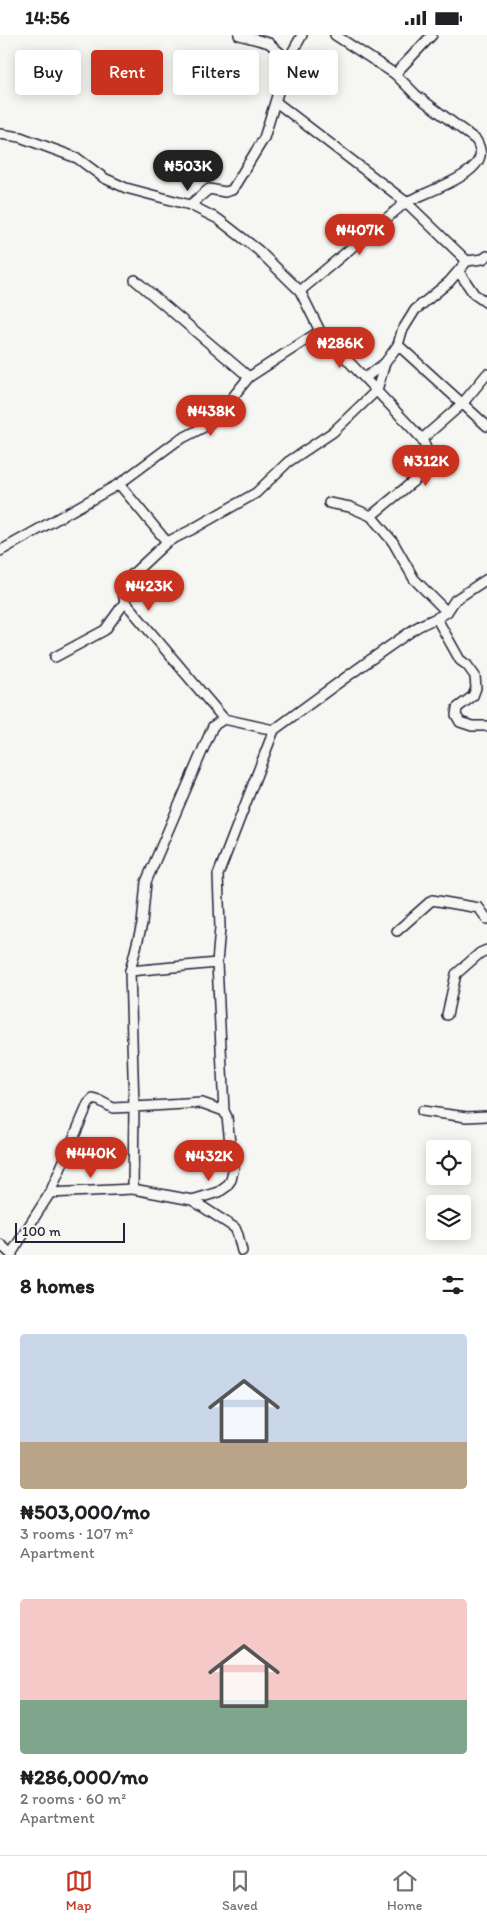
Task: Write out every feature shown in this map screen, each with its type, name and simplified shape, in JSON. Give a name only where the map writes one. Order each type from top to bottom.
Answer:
[{"type":"street","points":[[239,35],[269,43],[277,50]]},
{"type":"street","points":[[294,50],[302,35]]},
{"type":"street","points":[[395,74],[432,35]]},
{"type":"street","points":[[300,291],[406,202],[467,173],[480,158],[480,149],[476,140],[416,95],[395,74],[337,36]]},
{"type":"street","points":[[190,205],[209,189],[224,192],[232,190],[264,138],[278,95]]},
{"type":"street","points":[[276,103],[406,202],[467,261]]},
{"type":"street","points":[[0,134],[20,137],[77,158],[104,178],[126,188],[190,205],[218,219],[258,250],[300,291],[320,331],[422,439],[430,455],[430,464],[426,471],[371,516]]},
{"type":"street","points":[[365,378],[385,363],[398,345],[402,331],[415,310],[449,282],[467,261],[483,259],[487,256]]},
{"type":"street","points":[[459,272],[474,294],[487,303]]},
{"type":"street","points":[[135,280],[249,377]]},
{"type":"street","points":[[1,548],[119,484],[177,441],[206,426],[219,414],[249,377],[320,331]]},
{"type":"street","points":[[398,345],[487,426]]},
{"type":"street","points":[[274,730],[224,719],[125,602],[121,585],[167,542],[256,493],[288,462],[333,432],[377,390],[385,363]]},
{"type":"street","points":[[422,439],[462,404],[487,374]]},
{"type":"street","points":[[119,484],[167,542]]},
{"type":"street","points":[[328,503],[350,507],[371,516],[393,543],[414,579],[447,612]]},
{"type":"street","points":[[192,1200],[219,1192],[226,1187],[234,1167],[227,1117],[224,1111],[217,963],[220,928],[218,875],[274,730],[356,668],[417,627],[437,619],[447,612],[455,600],[487,579]]},
{"type":"street","points":[[55,657],[106,630],[125,602]]},
{"type":"street","points":[[437,619],[460,660],[467,665],[475,676],[476,688],[473,696],[457,708],[456,715],[460,722],[472,726],[487,726]]},
{"type":"street","points":[[133,1189],[134,1107],[130,971],[142,925],[146,882],[213,727],[224,719]]},
{"type":"street","points":[[398,931],[432,900],[479,908],[487,919]]},
{"type":"street","points":[[447,1015],[456,974],[480,953],[487,950]]},
{"type":"street","points":[[130,971],[217,963]]},
{"type":"street","points":[[0,1244],[12,1254],[50,1193],[88,1104],[93,1099],[113,1108],[202,1103],[224,1111]]},
{"type":"street","points":[[422,1111],[467,1117],[487,1117]]},
{"type":"street","points":[[50,1193],[133,1189],[192,1200],[234,1229],[238,1235],[242,1251]]}]
